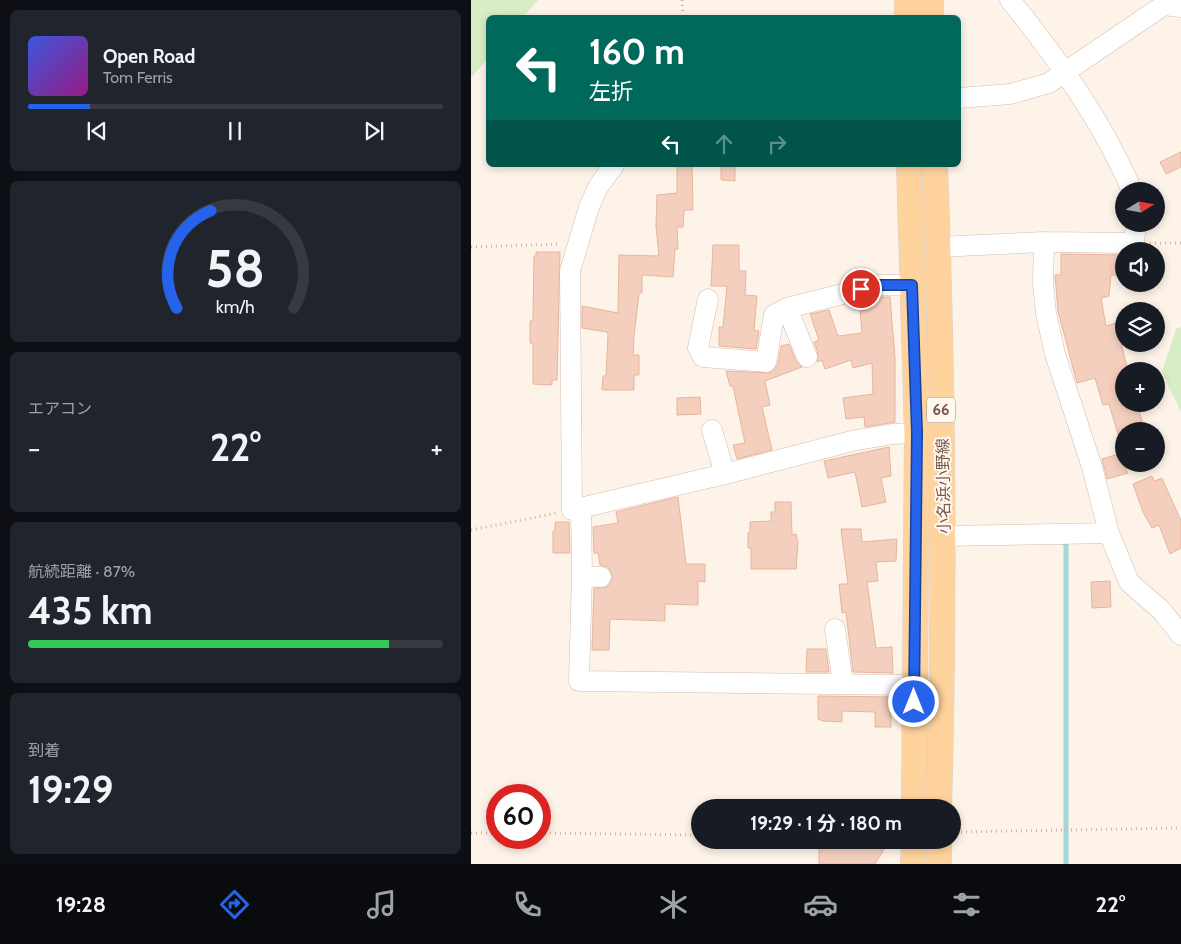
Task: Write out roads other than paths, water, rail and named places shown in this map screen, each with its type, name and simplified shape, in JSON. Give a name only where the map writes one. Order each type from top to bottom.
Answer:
[{"type":"main road","points":[[907,0],[907,15]]},
{"type":"main road","points":[[931,0],[931,15]]},
{"type":"main road","name":"小名浜小野線","points":[[909,167],[917,433],[914,799]]},
{"type":"main road","name":"小名浜小野線","points":[[935,167],[943,536],[939,799]]},
{"type":"main road","points":[[913,864],[914,849]]},
{"type":"main road","points":[[939,849],[939,864]]},
{"type":"street","points":[[1010,0],[1065,73],[1120,162],[1128,182]]},
{"type":"street","points":[[961,98],[1010,94],[1030,90],[1049,83],[1164,5],[1181,7]]},
{"type":"street","points":[[613,167],[598,187],[577,243],[569,283],[577,509],[592,576],[579,681],[914,685]]},
{"type":"street","points":[[938,247],[1044,242],[1135,233]]},
{"type":"street","points":[[1044,242],[1043,284],[1045,314],[1055,354],[1089,458],[1109,533],[1129,582],[1162,611],[1181,635]]},
{"type":"street","points":[[708,298],[698,348],[703,357],[766,362],[774,315],[787,308],[879,285],[912,285]]},
{"type":"street","points":[[787,308],[807,357]]},
{"type":"street","points":[[712,430],[725,474]]},
{"type":"street","points":[[577,509],[725,474],[852,441],[942,431]]},
{"type":"street","points":[[943,536],[1109,533]]},
{"type":"street","points":[[835,629],[843,683]]},
{"type":"waterway","points":[[1061,542],[1066,543],[1066,864]]}]
